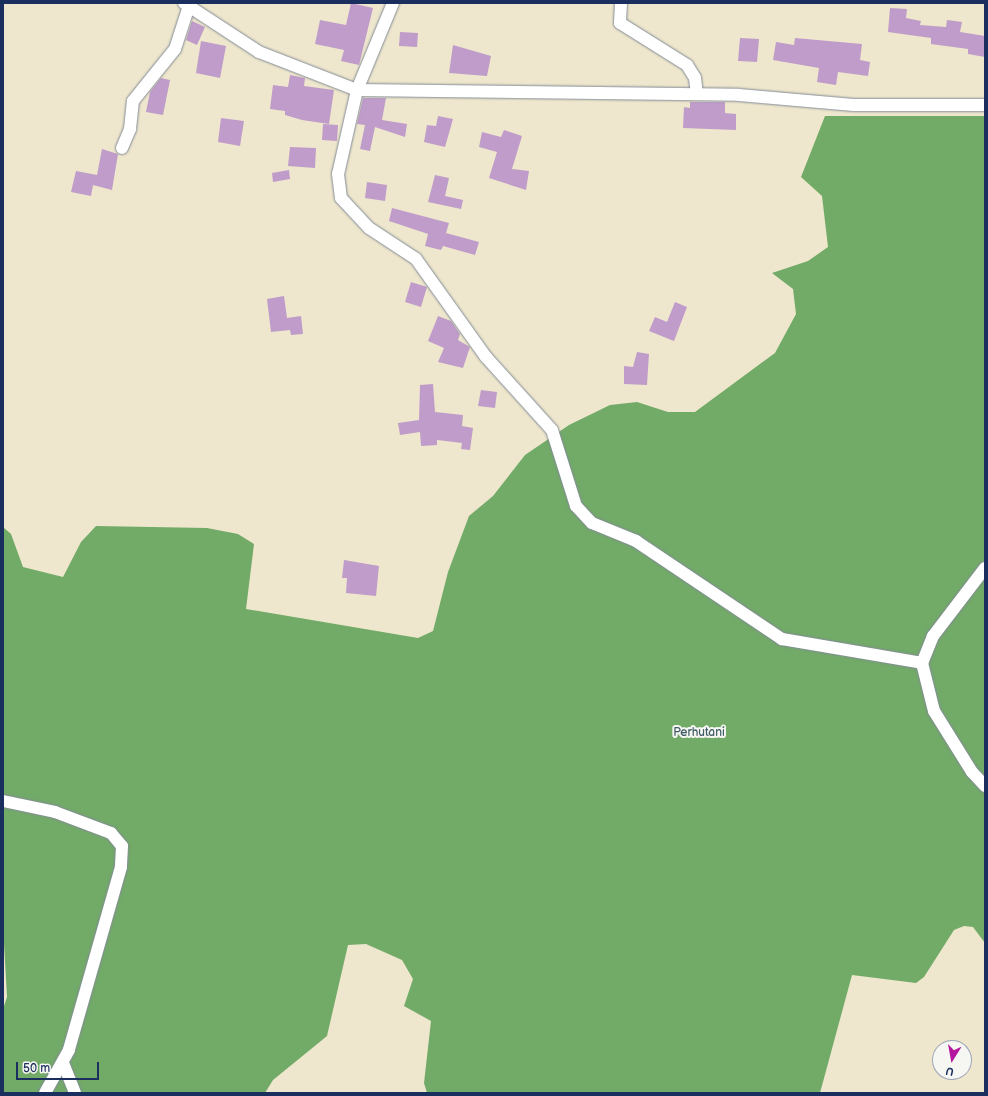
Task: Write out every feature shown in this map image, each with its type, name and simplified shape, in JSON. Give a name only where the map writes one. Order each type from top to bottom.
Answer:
[{"type":"street","points":[[393,3],[357,90],[338,174],[341,198],[369,228],[416,259],[486,357],[552,430],[574,500],[585,517],[636,541],[782,638],[922,664]]},
{"type":"street","points":[[621,3],[620,23],[687,65],[695,78],[697,94]]},
{"type":"street","points":[[122,148],[130,129],[133,101],[175,49],[186,4],[259,52],[357,90],[697,94],[854,105],[985,105]]},
{"type":"street","points":[[985,568],[933,636],[922,664],[934,711],[972,772],[985,786]]},
{"type":"street","points":[[3,801],[55,812],[111,833],[122,846],[121,868],[63,1064],[45,1093]]},
{"type":"street","points":[[63,1064],[75,1093]]},
{"type":"green space","name":"Perhutani","points":[[825,116],[985,116],[985,943],[973,927],[964,926],[954,930],[924,977],[916,983],[852,975],[820,1093],[427,1093],[424,1083],[431,1021],[404,1006],[413,979],[402,960],[366,944],[348,945],[327,1036],[273,1080],[265,1093],[3,1093],[3,1009],[7,997],[3,926],[3,527],[11,534],[23,567],[63,577],[81,542],[96,526],[207,528],[238,534],[254,544],[246,609],[418,638],[433,631],[448,572],[469,516],[493,496],[525,455],[569,425],[610,405],[637,402],[668,412],[695,412],[775,353],[796,314],[793,289],[772,273],[808,261],[828,247],[822,196],[801,177]]},
{"type":"building","points":[[351,3],[373,8],[359,65],[341,61],[344,50],[315,44],[320,20],[346,25]]},
{"type":"building","points":[[890,8],[907,9],[906,18],[921,21],[920,25],[946,27],[947,20],[962,22],[960,32],[985,36],[985,57],[968,54],[968,49],[931,44],[931,38],[888,32]]},
{"type":"building","points":[[192,21],[205,27],[197,45],[186,40]]},
{"type":"building","points":[[400,32],[418,33],[417,47],[399,46]]},
{"type":"building","points":[[740,38],[759,39],[757,62],[738,61]]},
{"type":"building","points":[[795,38],[862,44],[860,60],[870,62],[868,76],[838,72],[836,85],[817,82],[819,68],[773,60],[776,42],[794,45]]},
{"type":"building","points":[[201,41],[226,46],[220,78],[196,73]]},
{"type":"building","points":[[453,45],[491,56],[487,76],[449,73]]},
{"type":"building","points":[[290,75],[305,78],[304,86],[334,90],[329,124],[302,120],[285,115],[285,111],[270,109],[273,85],[288,87]]},
{"type":"building","points":[[161,78],[170,80],[163,115],[146,112],[150,92]]},
{"type":"building","points":[[363,98],[386,98],[382,120],[407,124],[405,137],[375,127],[370,151],[360,149],[365,125],[357,124]]},
{"type":"building","points":[[690,102],[725,102],[725,113],[736,114],[736,130],[683,128],[684,107],[690,108]]},
{"type":"building","points":[[438,116],[453,119],[445,147],[424,142],[427,125],[436,126]]},
{"type":"building","points":[[221,118],[244,121],[240,146],[218,142]]},
{"type":"building","points":[[323,124],[338,125],[337,141],[322,140]]},
{"type":"building","points":[[504,130],[522,136],[512,169],[529,171],[526,190],[489,178],[497,152],[479,147],[482,132],[501,137]]},
{"type":"building","points":[[290,147],[316,148],[315,168],[288,166]]},
{"type":"building","points":[[102,149],[118,154],[112,190],[93,185],[91,196],[71,192],[76,171],[97,175]]},
{"type":"building","points":[[289,170],[290,179],[273,182],[272,173]]},
{"type":"building","points":[[435,175],[449,178],[445,196],[463,200],[461,209],[428,202]]},
{"type":"building","points":[[367,182],[387,185],[385,201],[365,198]]},
{"type":"building","points":[[392,208],[449,223],[446,233],[479,242],[475,255],[443,246],[441,250],[425,246],[428,234],[389,221]]},
{"type":"building","points":[[411,282],[427,287],[421,307],[405,302]]},
{"type":"building","points":[[284,296],[287,318],[301,316],[303,334],[291,335],[290,330],[271,332],[267,299]]},
{"type":"building","points":[[675,302],[687,307],[674,341],[649,331],[655,317],[667,322]]},
{"type":"building","points":[[438,316],[451,321],[460,334],[458,340],[470,347],[463,368],[438,362],[444,348],[428,341]]},
{"type":"building","points":[[637,352],[649,354],[647,385],[624,384],[624,366],[633,367]]},
{"type":"building","points":[[433,384],[435,412],[463,415],[462,426],[473,428],[470,450],[461,449],[462,443],[437,440],[437,445],[421,446],[420,432],[400,435],[398,423],[419,420],[420,385]]},
{"type":"building","points":[[481,390],[497,392],[495,408],[478,406]]},
{"type":"building","points":[[344,560],[379,566],[376,596],[346,593],[347,578],[342,578]]}]
